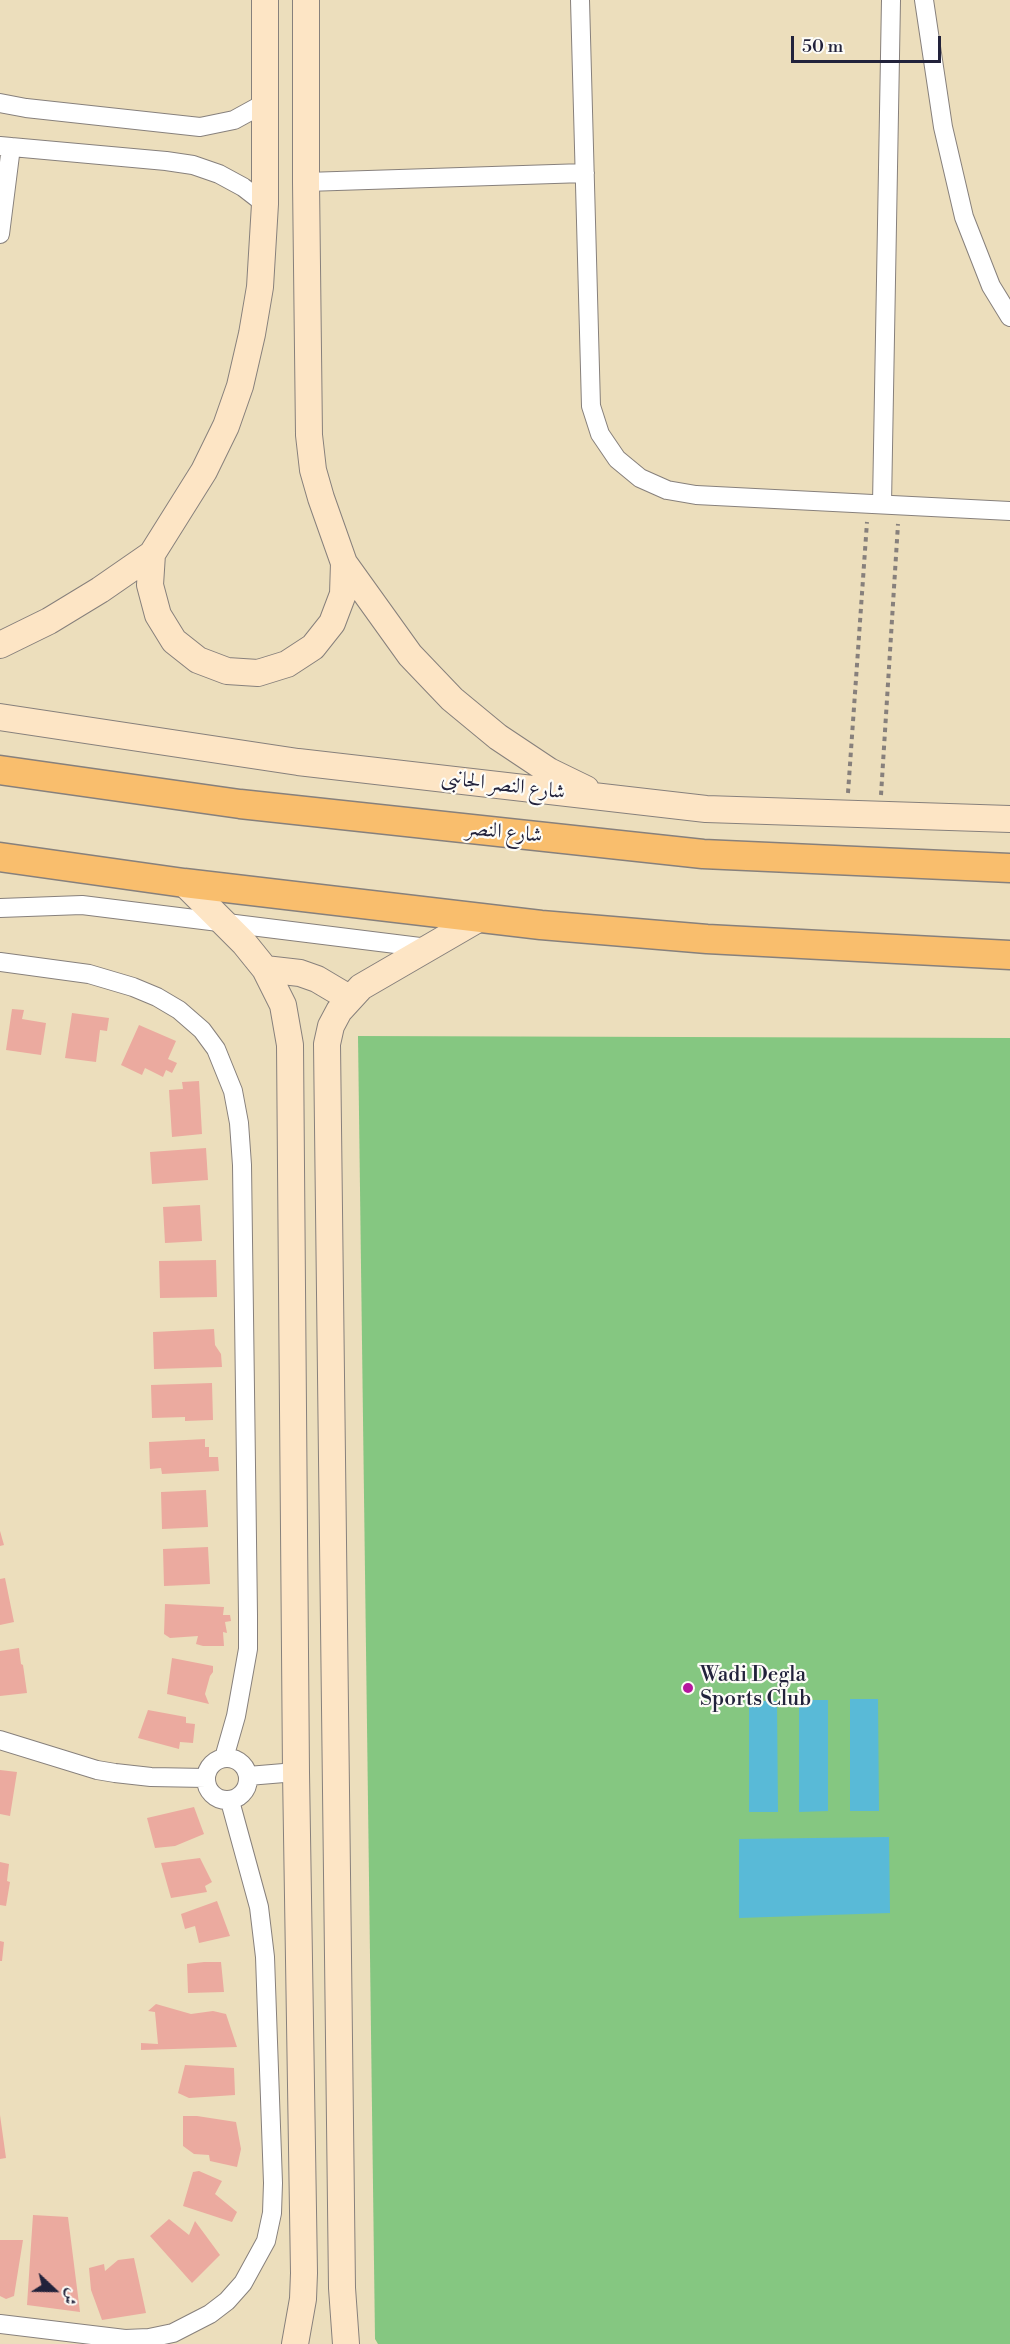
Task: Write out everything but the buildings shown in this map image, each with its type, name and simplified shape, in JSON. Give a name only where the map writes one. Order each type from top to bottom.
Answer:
[{"type":"main road","name":"شارع النصر","points":[[0,770],[240,804],[703,854],[1010,868]]},
{"type":"main road","points":[[0,857],[184,883],[480,918],[707,939],[1010,955]]},
{"type":"street","points":[[0,645],[49,621],[100,590],[152,554],[204,471],[226,426],[240,386],[260,287],[265,204],[265,0]]},
{"type":"street","points":[[306,0],[309,435],[313,470],[344,563],[410,655],[452,699],[498,738],[549,771],[603,797]]},
{"type":"street","points":[[580,0],[591,406],[600,434],[617,459],[640,478],[667,490],[696,495],[1010,511]]},
{"type":"street","points":[[883,504],[891,0]]},
{"type":"street","points":[[924,0],[943,127],[964,217],[991,286],[1010,317]]},
{"type":"street","points":[[0,103],[126,120],[200,127],[234,120],[265,103]]},
{"type":"street","points":[[0,234],[6,147],[193,165],[227,178],[265,204]]},
{"type":"street","points":[[306,182],[585,173]]},
{"type":"street","points":[[152,554],[150,585],[158,615],[174,641],[198,660],[227,671],[258,673],[287,664],[313,647],[332,623],[343,594],[344,563]]},
{"type":"street","name":"شارع النصر الجانبى","points":[[0,717],[298,762],[706,808],[1010,819]]},
{"type":"street","points":[[184,883],[244,943],[265,969],[283,1005],[290,1045],[296,1772],[304,2273],[303,2299],[295,2344]]},
{"type":"street","points":[[0,908],[82,904],[428,948]]},
{"type":"street","points":[[346,2344],[342,2288],[327,1044],[331,1026],[349,998],[360,987],[480,918]]},
{"type":"street","points":[[0,962],[89,974],[123,983],[157,997],[178,1010],[202,1030],[216,1049],[233,1091],[239,1123],[242,1165],[249,1615],[248,1649],[236,1716],[224,1758]]},
{"type":"street","points":[[265,969],[300,974],[316,979],[349,998]]},
{"type":"street","points":[[0,1740],[97,1770],[151,1777],[206,1778]]},
{"type":"street","points":[[224,1758],[237,1760],[246,1769],[248,1776],[246,1789],[230,1801],[213,1795],[208,1790],[206,1778],[212,1764],[224,1758]]},
{"type":"street","points":[[248,1776],[296,1772]]},
{"type":"street","points":[[0,2324],[125,2339],[149,2338],[173,2332],[210,2314],[227,2301],[243,2283],[266,2241],[272,2213],[273,2183],[266,1957],[259,1907],[230,1801]]},
{"type":"path","points":[[846,813],[883,504]]},
{"type":"path","points":[[880,814],[883,504]]},
{"type":"green space","name":"Wadi Degla Sports Club","points":[[358,1036],[1010,1038],[1010,2344],[378,2344],[375,2339]]},
{"type":"water","points":[[850,1699],[878,1699],[879,1811],[850,1811]]},
{"type":"water","points":[[799,1700],[828,1700],[828,1811],[799,1812]]},
{"type":"water","points":[[749,1701],[777,1701],[778,1812],[749,1812]]},
{"type":"water","points":[[889,1837],[890,1913],[739,1918],[739,1839]]},
{"type":"place","name":"Wadi Degla Sports Club","points":[[688,1688]]}]
